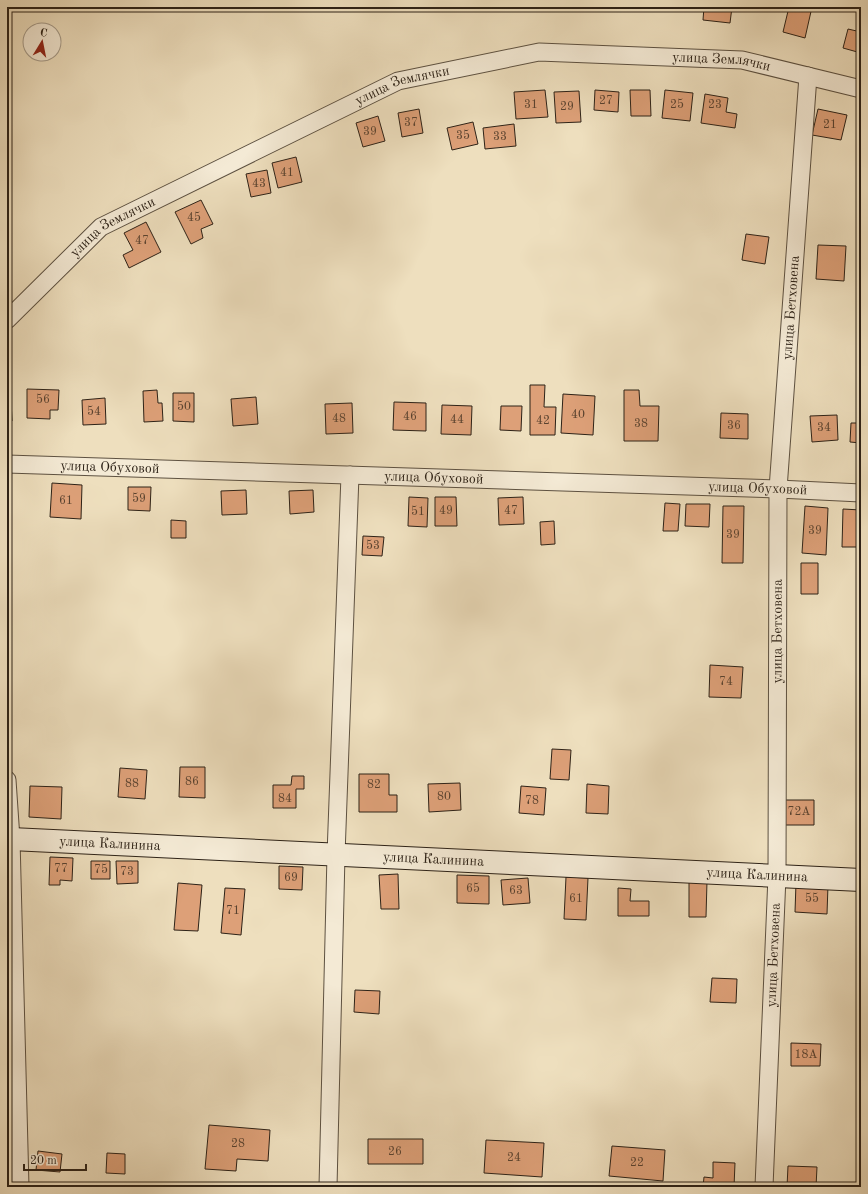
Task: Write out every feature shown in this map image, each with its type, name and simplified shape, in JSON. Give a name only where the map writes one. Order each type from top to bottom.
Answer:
[{"type":"street","name":"улица Землячки","points":[[7,320],[101,227],[398,81],[539,52],[742,60],[861,90]]},
{"type":"street","name":"улица Бетховена","points":[[764,1187],[777,876],[778,489],[808,76]]},
{"type":"street","name":"улица Обуховой","points":[[7,464],[861,493]]},
{"type":"street","points":[[328,1187],[336,855],[350,475]]},
{"type":"street","points":[[7,780],[20,1187]]},
{"type":"street","name":"улица Калинина","points":[[9,838],[861,880]]},
{"type":"building","points":[[638,7],[668,7],[668,8],[639,11]]},
{"type":"building","points":[[704,7],[732,7],[730,23],[703,20]]},
{"type":"building","points":[[789,7],[812,7],[805,38],[783,32]]},
{"type":"building","points":[[848,29],[861,32],[861,53],[843,48]]},
{"type":"building","points":[[545,90],[548,117],[516,119],[514,92]]},
{"type":"building","points":[[595,90],[619,92],[618,112],[594,110]]},
{"type":"building","points":[[630,90],[650,90],[651,116],[631,116]]},
{"type":"building","points":[[665,90],[693,93],[690,121],[662,118]]},
{"type":"building","points":[[579,91],[581,122],[556,123],[554,92]]},
{"type":"building","points":[[705,94],[728,98],[726,112],[737,114],[735,128],[701,123]]},
{"type":"building","points":[[419,109],[423,133],[402,137],[398,113]]},
{"type":"building","points":[[818,109],[847,115],[841,140],[812,135]]},
{"type":"building","points":[[378,116],[385,141],[363,147],[356,123]]},
{"type":"building","points":[[473,122],[478,144],[452,150],[447,128]]},
{"type":"building","points":[[514,124],[516,146],[485,149],[483,128]]},
{"type":"building","points":[[861,125],[861,144],[857,143]]},
{"type":"building","points":[[296,157],[302,182],[278,188],[272,163]]},
{"type":"building","points":[[267,170],[271,193],[251,197],[246,174]]},
{"type":"building","points":[[201,200],[213,224],[201,229],[203,238],[191,244],[175,212]]},
{"type":"building","points":[[146,222],[161,252],[129,268],[123,255],[133,250],[124,233]]},
{"type":"building","points":[[746,234],[769,237],[765,264],[742,260]]},
{"type":"building","points":[[818,245],[846,246],[844,281],[816,279]]},
{"type":"building","points":[[530,385],[545,385],[544,407],[556,407],[555,435],[530,435]]},
{"type":"building","points":[[27,389],[59,390],[58,410],[50,410],[50,419],[27,418]]},
{"type":"building","points":[[157,390],[158,403],[162,403],[163,421],[144,422],[143,391]]},
{"type":"building","points":[[624,390],[639,390],[640,406],[659,406],[658,441],[624,441]]},
{"type":"building","points":[[173,393],[194,393],[194,422],[173,421]]},
{"type":"building","points":[[563,394],[595,396],[593,435],[561,433]]},
{"type":"building","points":[[256,397],[258,424],[233,426],[231,399]]},
{"type":"building","points":[[105,398],[106,424],[83,425],[82,400]]},
{"type":"building","points":[[11,400],[12,421],[7,421],[7,401]]},
{"type":"building","points":[[394,402],[426,403],[426,431],[393,430]]},
{"type":"building","points":[[352,403],[353,433],[326,434],[325,404]]},
{"type":"building","points":[[442,405],[472,406],[471,435],[441,434]]},
{"type":"building","points":[[501,406],[522,406],[521,431],[500,430]]},
{"type":"building","points":[[721,413],[748,414],[748,439],[720,438]]},
{"type":"building","points":[[837,415],[838,440],[812,442],[810,416]]},
{"type":"building","points":[[851,423],[861,423],[861,443],[850,442]]},
{"type":"building","points":[[52,483],[82,485],[81,519],[50,517]]},
{"type":"building","points":[[128,487],[151,487],[150,511],[128,510]]},
{"type":"building","points":[[246,490],[247,514],[222,515],[221,491]]},
{"type":"building","points":[[313,490],[314,512],[290,514],[289,491]]},
{"type":"building","points":[[409,497],[428,498],[427,527],[408,526]]},
{"type":"building","points":[[435,497],[456,497],[457,526],[435,526]]},
{"type":"building","points":[[523,497],[524,524],[499,525],[498,498]]},
{"type":"building","points":[[665,503],[680,504],[678,531],[663,531]]},
{"type":"building","points":[[686,504],[710,504],[709,527],[685,526]]},
{"type":"building","points":[[723,506],[744,506],[743,563],[722,563]]},
{"type":"building","points":[[805,506],[828,508],[826,555],[802,553]]},
{"type":"building","points":[[843,509],[861,510],[861,547],[842,547]]},
{"type":"building","points":[[171,520],[186,521],[186,538],[171,538]]},
{"type":"building","points":[[554,521],[555,544],[541,545],[540,522]]},
{"type":"building","points":[[363,536],[384,537],[382,556],[362,555]]},
{"type":"building","points":[[801,563],[818,563],[818,594],[801,594]]},
{"type":"building","points":[[710,665],[743,667],[741,698],[709,697]]},
{"type":"building","points":[[552,749],[571,750],[569,780],[550,779]]},
{"type":"building","points":[[180,767],[205,767],[205,798],[179,797]]},
{"type":"building","points":[[120,768],[147,770],[145,799],[118,797]]},
{"type":"building","points":[[359,774],[389,774],[389,795],[397,795],[397,812],[359,812]]},
{"type":"building","points":[[292,776],[304,776],[304,789],[296,789],[296,808],[273,808],[273,785],[291,785]]},
{"type":"building","points":[[460,783],[461,810],[429,812],[428,784]]},
{"type":"building","points":[[587,784],[609,786],[608,814],[586,813]]},
{"type":"building","points":[[30,786],[62,787],[61,819],[29,817]]},
{"type":"building","points":[[521,786],[546,788],[544,815],[519,813]]},
{"type":"building","points":[[784,800],[814,800],[814,825],[784,825]]},
{"type":"building","points":[[50,857],[73,858],[72,881],[60,880],[60,885],[49,885]]},
{"type":"building","points":[[91,861],[110,861],[110,879],[91,879]]},
{"type":"building","points":[[116,861],[138,861],[138,883],[117,884]]},
{"type":"building","points":[[279,866],[303,867],[302,890],[279,889]]},
{"type":"building","points":[[398,874],[399,909],[381,909],[379,875]]},
{"type":"building","points":[[457,875],[489,876],[489,904],[457,903]]},
{"type":"building","points":[[566,877],[588,878],[586,920],[564,919]]},
{"type":"building","points":[[528,878],[530,903],[503,905],[501,880]]},
{"type":"building","points":[[689,881],[707,881],[706,917],[689,917]]},
{"type":"building","points":[[178,883],[202,885],[198,931],[174,930]]},
{"type":"building","points":[[796,883],[828,885],[827,914],[795,912]]},
{"type":"building","points":[[225,888],[245,889],[241,935],[221,933]]},
{"type":"building","points":[[618,888],[631,889],[630,901],[649,901],[649,916],[618,916]]},
{"type":"building","points":[[712,978],[737,979],[736,1003],[710,1002]]},
{"type":"building","points":[[355,990],[380,991],[379,1014],[354,1012]]},
{"type":"building","points":[[791,1043],[821,1044],[820,1066],[791,1066]]},
{"type":"building","points":[[209,1125],[270,1130],[268,1161],[237,1159],[236,1171],[205,1169]]},
{"type":"building","points":[[368,1139],[423,1139],[423,1164],[368,1164]]},
{"type":"building","points":[[486,1140],[544,1143],[542,1177],[484,1173]]},
{"type":"building","points":[[612,1146],[665,1150],[663,1181],[609,1176]]},
{"type":"building","points":[[38,1151],[62,1154],[60,1172],[36,1170]]},
{"type":"building","points":[[107,1153],[125,1154],[125,1174],[106,1173]]},
{"type":"building","points":[[713,1162],[735,1163],[734,1187],[703,1187],[704,1177],[713,1178]]},
{"type":"building","points":[[788,1166],[817,1167],[816,1187],[787,1187]]}]
